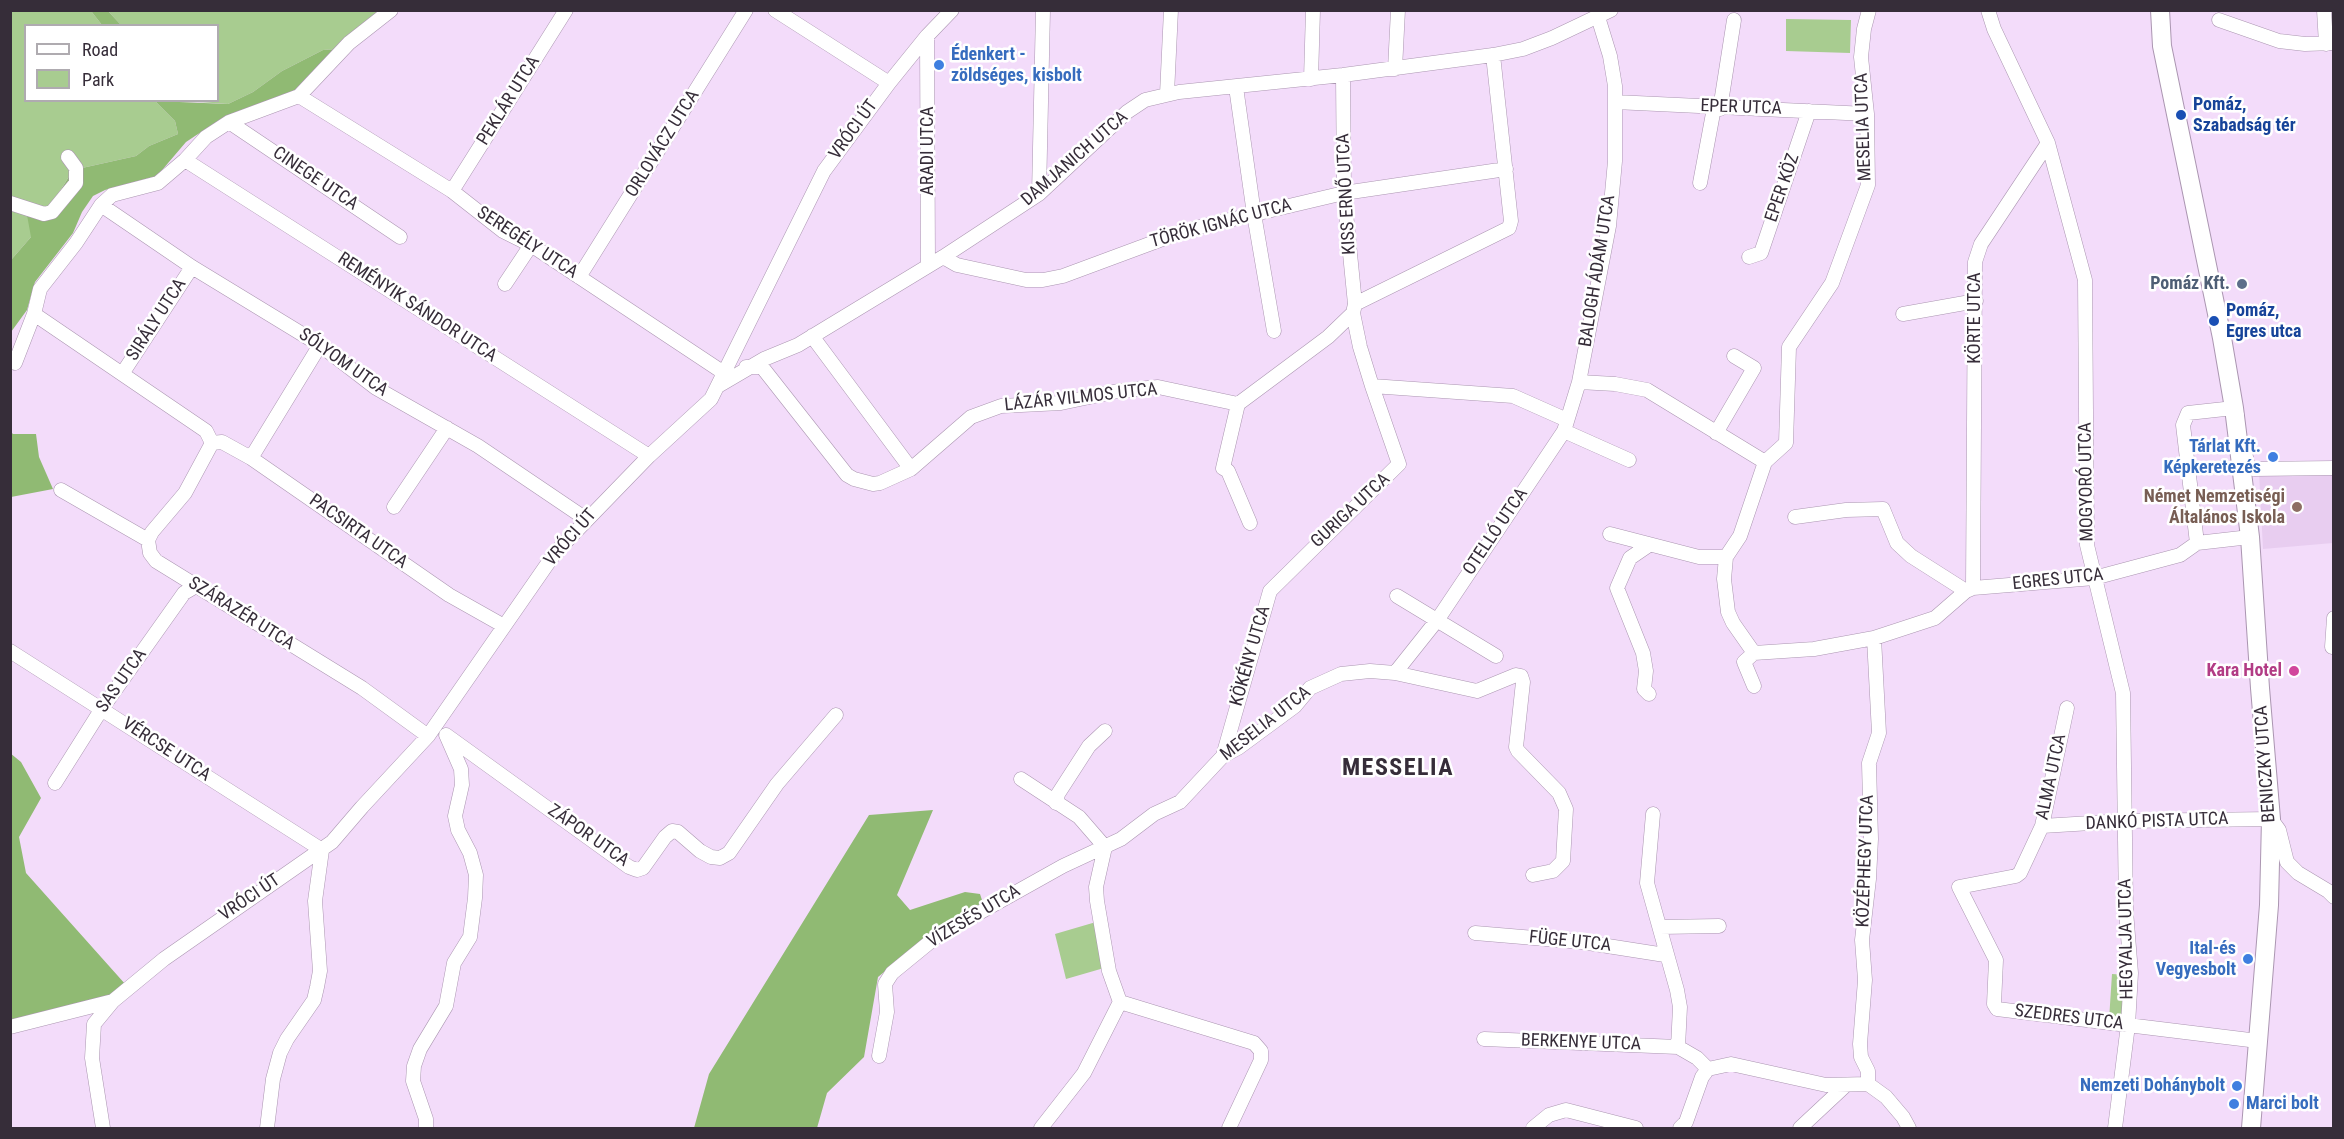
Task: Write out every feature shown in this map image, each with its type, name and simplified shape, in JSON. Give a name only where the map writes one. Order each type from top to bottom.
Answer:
[{"type":"main road","name":"BENICZKY UTCA","points":[[2160,10],[2162,46],[2209,267],[2234,408],[2250,537],[2271,819],[2270,880],[2251,1128]]},
{"type":"street","points":[[15,363],[34,314],[40,289],[76,243],[101,205],[112,195],[158,183],[207,137],[229,122],[299,96],[345,47],[392,10]]},
{"type":"street","name":"PEKLÁR UTCA","points":[[452,191],[566,10]]},
{"type":"street","name":"ORLOVÁCZ UTCA","points":[[579,277],[746,10]]},
{"type":"street","points":[[775,10],[889,83]]},
{"type":"street","name":"VRÓCI ÚT","points":[[103,1128],[92,1058],[94,1023],[113,1001],[210,925],[332,842],[362,807],[437,732],[504,626],[555,553],[649,456],[711,399],[824,171],[889,83],[951,10]]},
{"type":"street","points":[[1039,194],[1043,10]]},
{"type":"street","points":[[1167,94],[1171,10]]},
{"type":"street","points":[[1311,79],[1312,10]]},
{"type":"street","points":[[1395,69],[1398,10]]},
{"type":"street","name":"MESELIA UTCA","points":[[1726,557],[1740,536],[1765,462],[1786,443],[1789,347],[1832,283],[1868,185],[1867,114],[1861,57],[1869,10]]},
{"type":"street","points":[[1988,10],[1994,29],[2048,143]]},
{"type":"street","points":[[2219,21],[2280,41],[2330,44],[2324,10]]},
{"type":"street","name":"DAMJANICH UTCA","points":[[721,380],[812,336],[943,258],[1039,194],[1127,112],[1145,100],[1167,94],[1395,69],[1493,55],[1523,49],[1605,14]]},
{"type":"street","name":"BALOGH ÁDÁM UTCA","points":[[1579,382],[1609,226],[1615,161],[1613,71],[1605,14]]},
{"type":"street","points":[[1700,183],[1734,20]]},
{"type":"street","name":"ARADI UTCA","points":[[927,36],[928,265]]},
{"type":"street","points":[[1250,523],[1228,471],[1223,468],[1238,404],[1328,337],[1354,309],[1509,228],[1511,221],[1493,55]]},
{"type":"street","name":"KISS ERNŐ UTCA","points":[[1343,75],[1344,193],[1354,309],[1360,347],[1372,386]]},
{"type":"street","points":[[1236,87],[1274,331]]},
{"type":"street","name":"SEREGÉLY UTCA","points":[[299,96],[452,191],[503,231],[531,245],[579,277],[721,380]]},
{"type":"street","name":"EPER UTCA","points":[[1615,102],[1867,114]]},
{"type":"street","name":"EPER KÖZ","points":[[1749,257],[1761,253],[1809,111]]},
{"type":"street","name":"CINEGE UTCA","points":[[229,122],[400,237]]},
{"type":"street","name":"KÖRTE UTCA","points":[[1969,589],[1975,262],[1981,244],[2048,143]]},
{"type":"street","name":"MOGYORÓ UTCA","points":[[2048,143],[2085,280],[2087,545],[2123,693],[2124,821]]},
{"type":"street","points":[[10,203],[44,214],[52,212],[76,183],[76,168],[69,157]]},
{"type":"street","name":"REMÉNYIK SÁNDOR UTCA","points":[[185,160],[649,456]]},
{"type":"street","name":"TÖRÖK IGNÁC UTCA","points":[[943,258],[957,265],[1026,280],[1043,280],[1063,276],[1187,230],[1344,193],[1506,169]]},
{"type":"street","name":"SÓLYOM UTCA","points":[[101,205],[192,267],[320,345],[376,388],[478,446],[586,519]]},
{"type":"street","points":[[505,284],[531,245]]},
{"type":"street","name":"SIRÁLY UTCA","points":[[122,374],[192,267]]},
{"type":"street","points":[[1903,314],[1976,301]]},
{"type":"street","points":[[34,314],[206,431],[212,443],[185,493],[152,532],[148,540],[61,490]]},
{"type":"street","points":[[812,336],[911,469]]},
{"type":"street","points":[[251,458],[320,345]]},
{"type":"street","points":[[1716,433],[1754,368],[1734,356]]},
{"type":"street","points":[[732,357],[739,364],[749,368]]},
{"type":"street","name":"LÁZÁR VILMOS UTCA","points":[[749,368],[762,368],[838,465],[854,479],[873,484],[911,469],[971,417],[1001,406],[1060,403],[1118,391],[1158,387],[1238,404]]},
{"type":"street","points":[[1579,382],[1615,384],[1647,390],[1765,462]]},
{"type":"street","name":"OTELLÓ UTCA","points":[[1395,673],[1438,619],[1565,425],[1579,382]]},
{"type":"street","points":[[1372,386],[1513,396],[1629,460]]},
{"type":"street","name":"GURIGA UTCA","points":[[1270,591],[1398,467],[1399,464],[1372,386]]},
{"type":"street","points":[[2197,543],[2183,425],[2188,413],[2234,408],[2240,423],[2247,463],[2252,469],[2334,468]]},
{"type":"street","points":[[394,507],[447,428]]},
{"type":"street","name":"PACSIRTA UTCA","points":[[212,443],[222,442],[251,458],[449,595],[504,626]]},
{"type":"street","points":[[1754,686],[1744,662],[1754,653],[1814,649],[1874,638],[1935,618],[1969,589],[1911,556],[1897,543],[1883,509],[1846,510],[1795,517]]},
{"type":"street","points":[[1610,534],[1699,557],[1726,557],[1724,579],[1728,612],[1754,653]]},
{"type":"street","name":"EGRES UTCA","points":[[1969,589],[2094,578],[2180,555],[2197,543],[2250,537]]},
{"type":"street","name":"SZÁRAZÉR UTCA","points":[[148,540],[150,553],[156,561],[363,688],[397,715],[437,732]]},
{"type":"street","points":[[1649,545],[1630,558],[1617,588],[1643,653],[1646,671],[1644,689],[1649,694]]},
{"type":"street","name":"SAS UTCA","points":[[55,783],[100,710],[184,593],[196,586]]},
{"type":"street","name":"KÖKÉNY UTCA","points":[[1223,756],[1270,591]]},
{"type":"street","points":[[1397,596],[1496,656]]},
{"type":"street","points":[[2332,647],[2334,618]]},
{"type":"street","name":"KÖZÉPHEGY UTCA","points":[[1868,1084],[1868,1071],[1861,1057],[1860,1044],[1865,980],[1862,940],[1871,838],[1869,763],[1879,733],[1874,638]]},
{"type":"street","name":"VÉRCSE UTCA","points":[[10,651],[322,850]]},
{"type":"street","name":"MESELIA UTCA","points":[[1105,847],[1129,834],[1154,814],[1180,802],[1223,756],[1238,748],[1295,706],[1310,688],[1341,674],[1370,671],[1395,673],[1477,691],[1516,675],[1521,676],[1523,682],[1516,747],[1518,752],[1559,793],[1566,809],[1563,861],[1553,871],[1533,875]]},
{"type":"street","name":"ALMA UTCA","points":[[2016,876],[2020,873],[2042,826],[2067,708]]},
{"type":"street","name":"ZÁPOR UTCA","points":[[437,732],[629,867],[637,870],[643,868],[664,837],[672,831],[678,832],[700,851],[711,857],[720,858],[729,853],[777,784],[836,715]]},
{"type":"street","points":[[1056,803],[1058,794],[1089,746],[1105,730]]},
{"type":"street","points":[[426,1128],[426,1119],[413,1081],[414,1066],[420,1049],[446,1006],[454,963],[470,937],[476,875],[470,853],[458,830],[455,816],[462,784],[461,769],[437,732]]},
{"type":"street","points":[[1021,779],[1079,817],[1105,847],[1096,887],[1097,901],[1109,971],[1120,1002],[1084,1073],[1041,1128]]},
{"type":"street","points":[[1653,814],[1647,883],[1660,927],[1665,955],[1677,990],[1680,1007],[1678,1047],[1697,1058],[1708,1069]]},
{"type":"street","points":[[2271,819],[2279,830],[2286,862],[2298,873],[2334,897]]},
{"type":"street","name":"DANKÓ PISTA UTCA","points":[[2042,826],[2124,821],[2271,819]]},
{"type":"street","name":"HEGYALJA UTCA","points":[[2115,1128],[2128,1025],[2131,973],[2126,911],[2124,821]]},
{"type":"street","name":"VÍZESÉS UTCA","points":[[879,1056],[887,1012],[885,984],[892,973],[936,937],[1063,866],[1105,847]]},
{"type":"street","points":[[267,1128],[273,1079],[280,1053],[314,1000],[317,987],[320,970],[315,901],[322,850]]},
{"type":"street","name":"SZEDRES UTCA","points":[[2016,876],[1959,886],[1996,960],[1994,1004],[1997,1009],[2258,1041]]},
{"type":"street","points":[[1660,927],[1719,926]]},
{"type":"street","name":"FÜGE UTCA","points":[[1475,933],[1582,942],[1665,955]]},
{"type":"street","points":[[10,1027],[84,1006],[113,1001]]},
{"type":"street","points":[[1120,1002],[1254,1043],[1261,1051],[1261,1060],[1229,1128]]},
{"type":"street","name":"BERKENYE UTCA","points":[[1484,1039],[1678,1047]]},
{"type":"street","points":[[1680,1128],[1686,1122],[1702,1077],[1708,1069],[1731,1064],[1826,1085],[1868,1084],[1886,1097],[1904,1117],[1909,1128]]},
{"type":"street","points":[[1800,1128],[1845,1086]]},
{"type":"street","points":[[1533,1128],[1549,1115],[1566,1110],[1636,1128]]},
{"type":"shaded area","name":"Német Nemzetiségi Általános Iskola","points":[[2333,471],[2333,543],[2263,549],[2259,472]]},
{"type":"green space","points":[[11,11],[91,11],[101,24],[24,24],[24,102],[156,102],[175,121],[178,134],[149,146],[136,156],[73,170],[31,237],[11,260]]},
{"type":"green space","points":[[91,11],[108,11],[120,24],[101,24]]},
{"type":"green space","points":[[108,11],[391,11],[338,49],[323,50],[282,71],[253,92],[228,104],[197,102],[219,102],[219,24],[120,24]]},
{"type":"green space","points":[[1786,19],[1851,20],[1850,53],[1786,51]]},
{"type":"green space","points":[[338,49],[300,88],[269,106],[220,120],[186,142],[157,176],[105,190],[93,196],[82,212],[73,233],[35,282],[27,310],[11,332],[11,260],[31,237],[27,215],[45,215],[73,170],[136,156],[149,146],[178,134],[175,121],[156,102],[228,104],[253,92],[282,71],[323,50]]},
{"type":"green space","points":[[10,431],[13,434],[36,434],[39,457],[53,489],[11,497]]},
{"type":"green space","points":[[10,753],[21,762],[41,798],[19,837],[26,873],[126,985],[113,1001],[10,1028]]},
{"type":"green space","points":[[933,810],[897,895],[910,910],[965,892],[980,894],[983,903],[927,937],[878,977],[864,1057],[827,1093],[817,1128],[694,1128],[709,1074],[869,815]]},
{"type":"green space","points":[[1096,922],[1104,968],[1066,979],[1055,934]]},
{"type":"green space","points":[[2112,974],[2128,975],[2125,1022],[2109,1020]]},
{"type":"place","name":"Édenkert - zöldséges, kisbolt","points":[[939,65]]},
{"type":"place","name":"Pomáz, Szabadság tér","points":[[2181,115]]},
{"type":"place","name":"Pomáz Kft.","points":[[2242,284]]},
{"type":"place","name":"Pomáz, Egres utca","points":[[2214,321]]},
{"type":"place","name":"Tárlat Kft. Képkeretezés","points":[[2273,457]]},
{"type":"place","name":"Német Nemzetiségi Általános Iskola","points":[[2297,507]]},
{"type":"place","name":"Kara Hotel","points":[[2294,671]]},
{"type":"place","name":"Ital-és Vegyesbolt","points":[[2248,959]]},
{"type":"place","name":"Nemzeti Dohánybolt","points":[[2237,1086]]},
{"type":"place","name":"Marci bolt","points":[[2234,1104]]},
{"type":"district","name":"MESSELIA","points":[[1398,769]]}]
